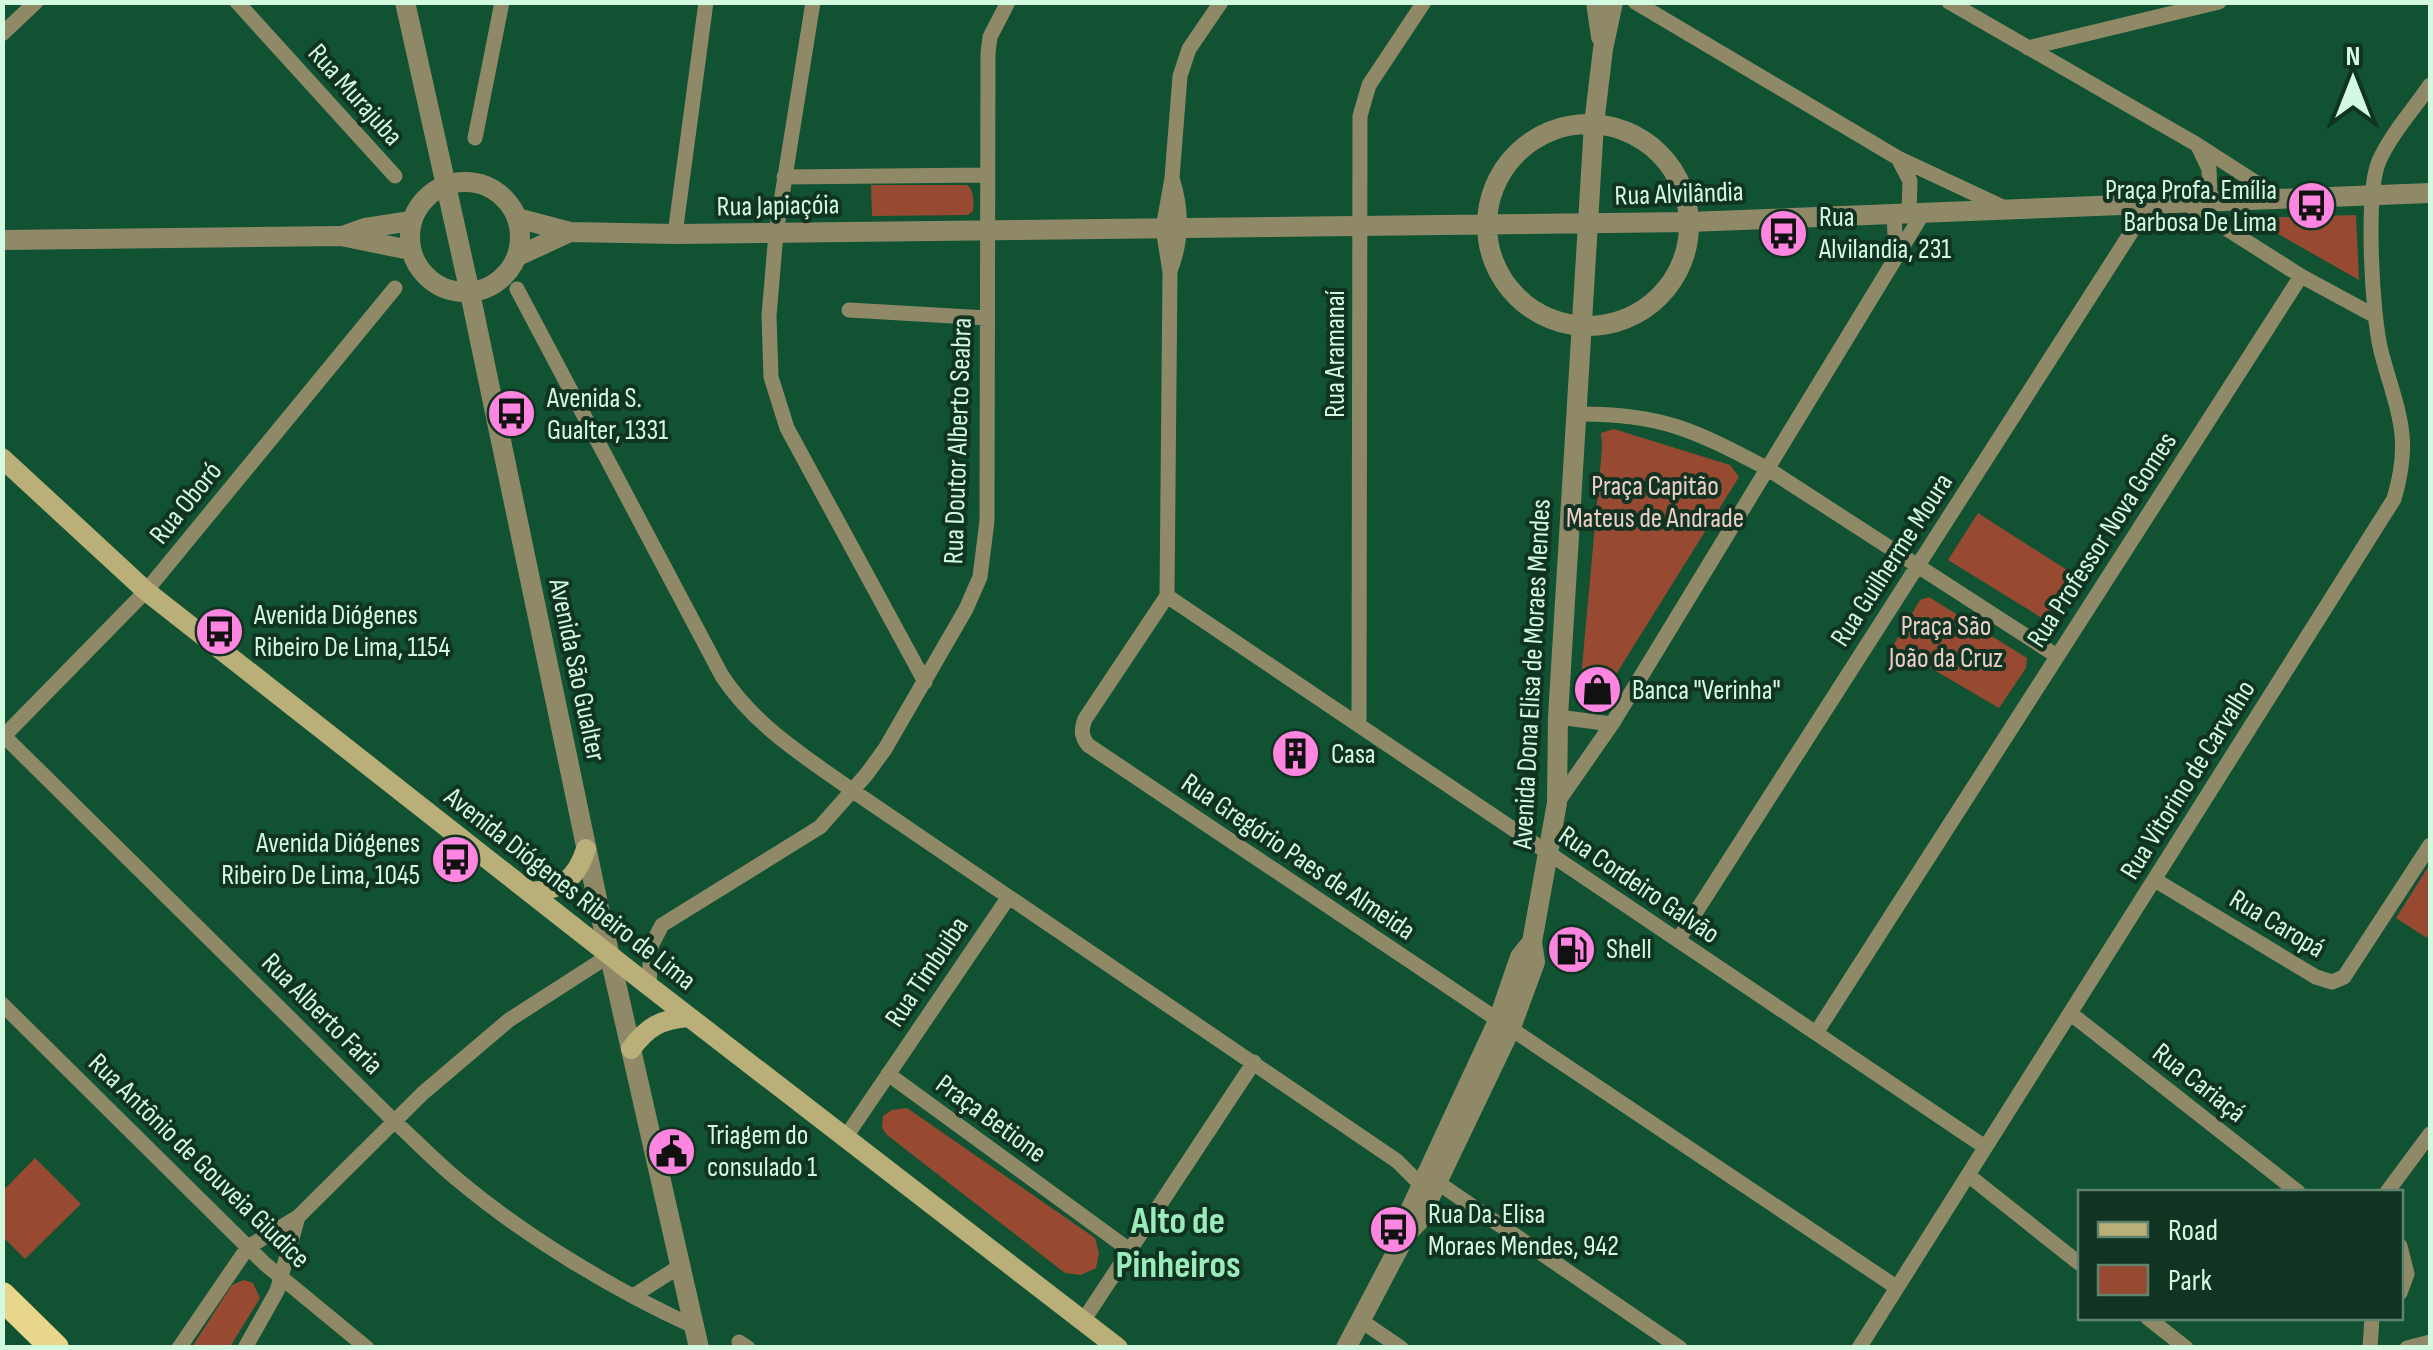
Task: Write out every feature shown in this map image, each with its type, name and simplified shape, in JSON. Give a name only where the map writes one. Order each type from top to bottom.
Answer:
[{"type":"highway","points":[[2,1296],[55,1348]]},
{"type":"main road","name":"Avenida Diógenes Ribeiro de Lima","points":[[2,458],[146,591],[648,986],[1118,1348]]},
{"type":"main road","points":[[529,892],[564,885],[574,877],[586,848]]},
{"type":"main road","points":[[630,1049],[662,1021],[689,1017]]},
{"type":"street","points":[[2,34],[36,2]]},
{"type":"street","name":"Rua Murajuba","points":[[237,2],[395,176]]},
{"type":"street","name":"Avenida São Gualter","points":[[404,2],[470,293],[630,1049],[697,1337]]},
{"type":"street","points":[[475,138],[502,2]]},
{"type":"street","points":[[675,234],[706,2]]},
{"type":"street","points":[[812,2],[776,233],[768,352],[787,428],[925,682]]},
{"type":"street","name":"Rua Doutor Alberto Seabra","points":[[648,986],[651,946],[662,925],[820,826],[852,791],[885,750],[980,578],[984,556],[985,175],[990,38],[1008,2]]},
{"type":"street","points":[[1167,596],[1172,178],[1180,76],[1189,50],[1221,2]]},
{"type":"street","name":"Rua Aramanaí","points":[[1359,724],[1360,116],[1370,86],[1424,2]]},
{"type":"street","name":"Avenida Dona Elisa de Moraes Mendes","points":[[1596,2],[1603,49]]},
{"type":"street","name":"Avenida Dona Elisa de Moraes Mendes","points":[[1346,1348],[1406,1234],[1418,1222],[1427,1180],[1504,1026],[1520,957],[1532,942],[1550,856],[1557,804],[1558,717],[1594,124],[1613,2]]},
{"type":"street","points":[[1950,2],[2196,144],[2280,198]]},
{"type":"street","points":[[2028,48],[2219,2]]},
{"type":"street","points":[[1642,5],[1898,158],[2010,210]]},
{"type":"street","name":"Rua Vitorino de Carvalho","points":[[1859,1348],[2394,499],[2405,443],[2375,316],[2373,196],[2379,162],[2430,85]]},
{"type":"street","points":[[1594,124],[1618,128],[1661,154],[1676,174],[1686,198],[1689,222],[1684,259],[1665,291],[1636,314],[1582,326],[1552,319],[1525,304],[1504,282],[1491,255],[1486,225],[1494,185],[1518,151],[1553,130],[1594,124]]},
{"type":"street","points":[[2196,144],[2209,169],[2210,202]]},
{"type":"street","points":[[1557,804],[1612,724],[1896,258],[1909,213],[1910,182],[1898,158]]},
{"type":"street","name":"Rua Japiaçóia","points":[[784,177],[985,175]]},
{"type":"street","points":[[470,293],[437,286],[424,275],[410,250],[411,221],[428,196],[446,185],[475,182],[488,187],[511,205],[518,218],[518,256]]},
{"type":"street","name":"Rua Alvilândia","points":[[987,231],[1689,222],[2430,193]]},
{"type":"street","points":[[2186,203],[2302,276],[2375,316]]},
{"type":"street","name":"Rua Guilherme Moura","points":[[1678,940],[2148,206]]},
{"type":"street","points":[[1896,258],[1909,213]]},
{"type":"street","name":"Rua Japiaçóia","points":[[518,218],[570,232],[987,231]]},
{"type":"street","points":[[341,236],[411,221]]},
{"type":"street","name":"Rua Japiaçóia","points":[[470,293],[499,281],[518,256],[570,232]]},
{"type":"street","points":[[2,240],[341,236],[410,250]]},
{"type":"street","name":"Rua Professor Nova Gomes","points":[[1816,1033],[2302,276]]},
{"type":"street","name":"Rua Oboró","points":[[3,736],[146,591],[396,288]]},
{"type":"street","points":[[517,289],[713,658],[740,702],[770,732],[1396,1161],[1680,1348]]},
{"type":"street","points":[[849,310],[987,318]]},
{"type":"street","points":[[1575,414],[1622,414],[1673,423],[1768,469],[2057,656]]},
{"type":"street","name":"Rua Cordeiro Galvão","points":[[1167,596],[1984,1147]]},
{"type":"street","name":"Rua Gregório Paes de Almeida","points":[[1167,596],[1085,719],[1082,730],[1088,746],[1896,1286]]},
{"type":"street","points":[[1558,717],[1612,724]]},
{"type":"street","name":"Rua Alberto Faria","points":[[3,736],[458,1181],[531,1233],[697,1337]]},
{"type":"street","name":"Rua Caropá","points":[[2155,880],[2316,977],[2332,982],[2344,977],[2430,845]]},
{"type":"street","name":"Rua Timbuiba","points":[[888,1074],[1008,898]]},
{"type":"street","points":[[179,1348],[248,1247],[298,1218],[395,1122],[510,1020],[610,955]]},
{"type":"street","name":"Rua Antônio de Gouveia Giudice","points":[[2,1004],[248,1247],[367,1348]]},
{"type":"street","name":"Rua Cariaçá","points":[[2070,1013],[2295,1190]]},
{"type":"street","points":[[1084,1321],[1254,1062]]},
{"type":"street","points":[[845,1138],[888,1074]]},
{"type":"street","name":"Praça Betione","points":[[888,1074],[1128,1249]]},
{"type":"street","points":[[2388,1190],[2430,1134]]},
{"type":"street","points":[[1968,1175],[2078,1262]]},
{"type":"street","points":[[245,1348],[276,1291],[298,1218]]},
{"type":"street","points":[[2403,1258],[2407,1274],[2403,1285]]},
{"type":"street","points":[[633,1296],[682,1265]]},
{"type":"street","points":[[1360,1320],[1401,1348]]},
{"type":"street","points":[[2151,1320],[2186,1348]]},
{"type":"street","points":[[2370,1348],[2372,1320]]},
{"type":"street","points":[[2407,1348],[2430,1342]]},
{"type":"green space","points":[[871,185],[967,185],[973,200],[973,211],[968,215],[872,216]]},
{"type":"green space","points":[[2356,215],[2359,280],[2250,218]]},
{"type":"green space","name":"Praça Capitão Mateus de Andrade","points":[[1614,429],[1730,465],[1739,477],[1600,700],[1585,702],[1580,689],[1601,433]]},
{"type":"green space","name":"Praça São João da Cruz","points":[[1978,513],[2081,579],[2050,623],[1948,560]]},
{"type":"green space","name":"Praça São João da Cruz","points":[[1929,597],[2027,658],[2026,668],[1999,708],[1893,646],[1920,600]]},
{"type":"green space","points":[[2430,864],[2430,927],[2427,938],[2396,918]]},
{"type":"green space","points":[[907,1108],[1095,1238],[1099,1253],[1096,1268],[1081,1275],[1065,1273],[887,1135],[882,1128],[883,1116]]},
{"type":"green space","points":[[35,1158],[81,1204],[25,1259],[3,1237],[3,1191]]},
{"type":"green space","points":[[244,1280],[253,1283],[260,1298],[230,1347],[192,1347],[232,1285]]},
{"type":"place","name":"Praça Profa. Emília Barbosa De Lima","points":[[2312,206]]},
{"type":"place","name":"Rua Alvilandia, 231","points":[[1784,233]]},
{"type":"place","name":"Avenida S. Gualter, 1331","points":[[512,414]]},
{"type":"place","name":"Avenida Diógenes Ribeiro De Lima, 1154","points":[[219,631]]},
{"type":"place","name":"Banca \"Verinha\"","points":[[1597,690]]},
{"type":"place","name":"Casa","points":[[1296,754]]},
{"type":"place","name":"Avenida Diógenes Ribeiro De Lima, 1045","points":[[455,859]]},
{"type":"place","name":"Shell","points":[[1571,949]]},
{"type":"place","name":"Triagem do consulado 1","points":[[672,1151]]},
{"type":"place","name":"Rua Da. Elisa Moraes Mendes, 942","points":[[1393,1230]]},
{"type":"district","name":"Alto de Pinheiros","points":[[1178,1243]]}]
